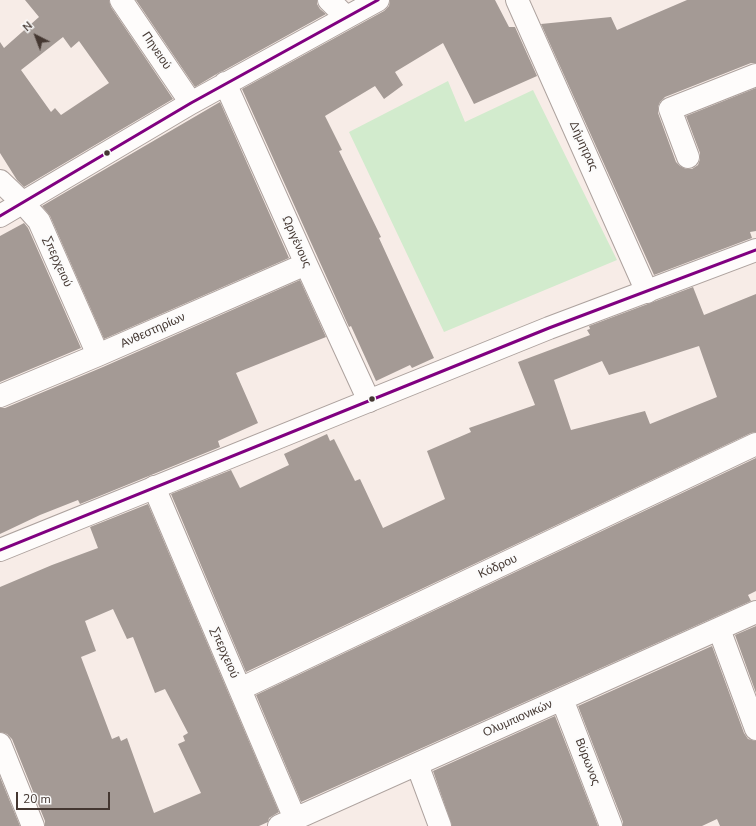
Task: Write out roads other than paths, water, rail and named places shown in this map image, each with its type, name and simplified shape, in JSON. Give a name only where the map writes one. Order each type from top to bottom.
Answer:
[{"type":"street","name":"Πηνειού","points":[[121,0],[190,103]]},
{"type":"street","points":[[329,0],[346,18]]},
{"type":"street","points":[[0,216],[225,83],[378,0]]},
{"type":"street","name":"Δήμητρας","points":[[517,0],[647,292]]},
{"type":"street","points":[[688,157],[670,109],[756,75]]},
{"type":"street","name":"Ωριγένους","points":[[225,83],[369,401]]},
{"type":"street","name":"Σπερχειού","points":[[0,181],[24,203],[39,221],[98,355]]},
{"type":"street","points":[[0,550],[549,328],[756,250]]},
{"type":"street","name":"Ανθεστηρίων","points":[[0,396],[306,264]]},
{"type":"street","name":"Κόδρου","points":[[240,689],[756,444]]},
{"type":"street","name":"Σπερχειού","points":[[154,487],[240,689],[287,822]]},
{"type":"street","name":"Ολυμπιονικών","points":[[287,822],[756,612]]},
{"type":"street","points":[[719,628],[756,729]]},
{"type":"street","name":"Βύρωνος","points":[[562,699],[611,826]]},
{"type":"street","points":[[0,744],[33,826]]},
{"type":"street","points":[[417,764],[440,826]]}]
